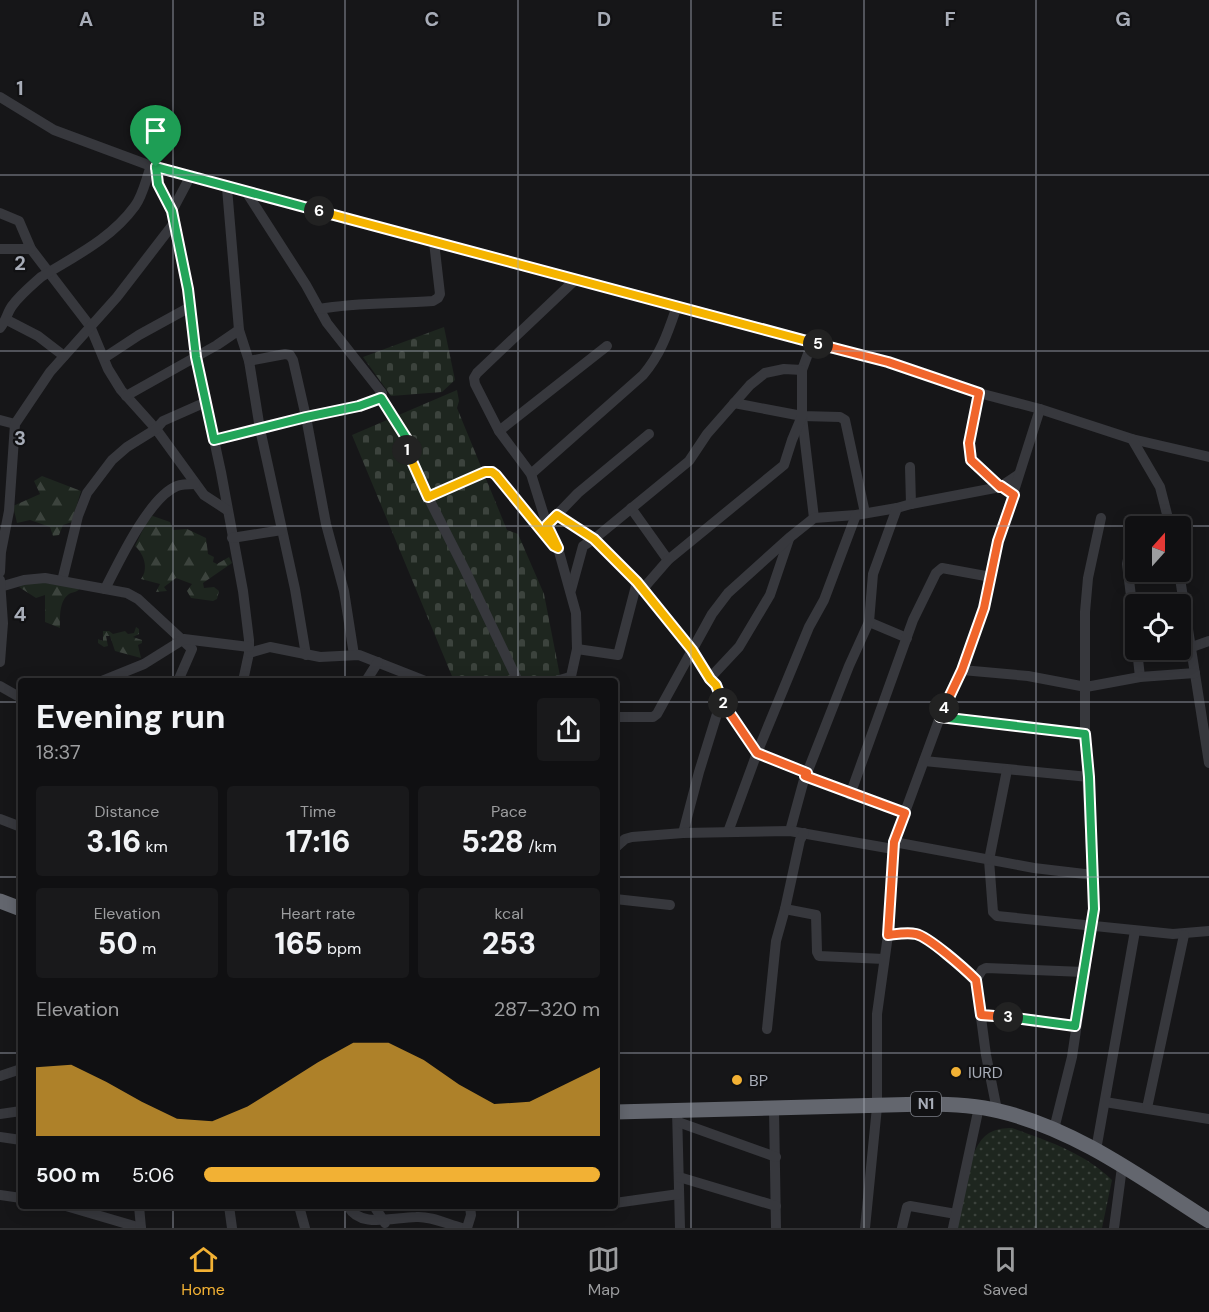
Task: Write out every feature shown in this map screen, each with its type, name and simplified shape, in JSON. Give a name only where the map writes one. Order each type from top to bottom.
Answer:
[{"type":"highway","points":[[0,901],[18,908]]},
{"type":"highway","name":"N1","points":[[618,1112],[678,1116],[774,1109],[942,1104],[997,1110],[1054,1130],[1096,1150],[1209,1221]]},
{"type":"street","points":[[0,97],[54,130],[154,167],[888,362],[979,393],[1040,409],[1132,439],[1209,457]]},
{"type":"street","points":[[154,167],[158,184],[172,211],[190,307],[196,357],[243,591],[249,650],[244,678]]},
{"type":"street","points":[[64,356],[38,336],[2,326],[10,309],[18,298],[49,272],[101,240],[129,212],[139,198],[154,167]]},
{"type":"street","points":[[172,211],[190,177]]},
{"type":"street","points":[[227,188],[239,330],[249,361],[260,429],[295,589],[306,655]]},
{"type":"street","points":[[247,193],[306,285],[327,323],[382,393],[381,398],[412,447],[407,450],[428,497],[516,677]]},
{"type":"street","points":[[0,213],[19,221],[31,249],[90,326],[114,380],[126,396],[156,429],[195,484],[211,501],[227,510]]},
{"type":"street","points":[[0,572],[1,552],[9,511],[15,423],[50,372],[117,297],[174,223]]},
{"type":"street","points":[[319,309],[347,304],[433,301],[440,294],[434,242]]},
{"type":"street","points":[[0,249],[31,249]]},
{"type":"street","points":[[570,678],[577,649],[576,613],[558,548],[547,525],[531,474],[499,430],[474,384],[474,378],[575,280]]},
{"type":"street","points":[[531,474],[652,363],[663,345],[677,306]]},
{"type":"street","points":[[104,358],[139,335],[190,307]]},
{"type":"street","points":[[126,396],[239,330]]},
{"type":"street","points":[[812,343],[802,370],[802,416],[814,518]]},
{"type":"street","points":[[499,430],[607,346]]},
{"type":"street","points":[[249,361],[285,354],[290,355],[292,360],[306,417],[326,524],[344,591],[354,655]]},
{"type":"street","points":[[570,592],[583,546],[689,460],[707,434],[750,386],[765,373],[784,369],[802,370]]},
{"type":"street","points":[[979,393],[969,443],[971,460],[1000,487],[1014,495]]},
{"type":"street","points":[[214,440],[359,406],[381,398]]},
{"type":"street","points":[[62,581],[78,516],[87,493],[112,460],[127,447],[156,429],[163,421],[206,402]]},
{"type":"street","points":[[728,832],[808,627],[824,600],[861,514],[846,420],[840,417],[802,416],[734,403]]},
{"type":"street","points":[[866,1228],[877,1107],[876,1026],[888,935],[894,845],[940,717],[962,670],[984,608],[998,541],[1040,409]]},
{"type":"street","points":[[577,649],[618,655],[640,586],[668,560],[784,465],[802,416]]},
{"type":"street","points":[[0,420],[15,423]]},
{"type":"street","points":[[547,525],[578,493],[649,434]]},
{"type":"street","points":[[1132,439],[1160,487],[1168,516]]},
{"type":"street","points":[[910,467],[911,504]]},
{"type":"street","points":[[428,497],[485,472],[492,472],[542,529],[550,543],[558,548]]},
{"type":"street","points":[[618,717],[652,717],[657,714],[712,614],[728,594],[814,518],[897,508],[1000,487],[1018,475]]},
{"type":"street","points":[[105,589],[127,547],[154,505],[174,488],[195,484]]},
{"type":"street","points":[[631,508],[668,560]]},
{"type":"street","points":[[790,831],[806,775],[836,697],[869,622],[873,574],[897,508]]},
{"type":"street","points":[[557,515],[594,539],[640,586],[692,650],[718,689],[721,700],[757,753],[850,795],[905,813]]},
{"type":"street","points":[[1054,1130],[1072,1058],[1075,1026],[1092,926],[1093,875],[1085,734],[1085,612],[1088,578],[1101,518]]},
{"type":"street","points":[[232,538],[282,531]]},
{"type":"street","points":[[710,679],[739,646],[770,595],[789,538]]},
{"type":"street","points":[[850,795],[917,612],[938,569],[991,577]]},
{"type":"street","points":[[0,587],[36,578],[127,593],[138,599],[184,639],[192,649],[179,678]]},
{"type":"street","points":[[0,580],[3,623],[0,662]]},
{"type":"street","points":[[1181,582],[1195,673],[1204,695],[1209,763]]},
{"type":"street","points":[[869,622],[907,638]]},
{"type":"street","points":[[109,678],[144,664],[184,639],[249,650],[279,647],[320,657],[354,655],[416,678]]},
{"type":"street","points":[[1192,647],[1209,641]]},
{"type":"street","points":[[1138,660],[1140,677]]},
{"type":"street","points":[[368,678],[378,662]]},
{"type":"street","points":[[962,670],[1028,676],[1086,687],[1140,677],[1195,673]]},
{"type":"street","points":[[0,686],[18,696]]},
{"type":"street","points":[[683,832],[721,700]]},
{"type":"street","points":[[940,717],[1085,734]]},
{"type":"street","points":[[924,761],[1089,777]]},
{"type":"street","points":[[1007,770],[989,860],[993,912],[997,916],[1135,931],[1184,934],[1209,931]]},
{"type":"street","points":[[0,819],[18,826]]},
{"type":"street","points":[[618,845],[625,839],[632,837],[683,832],[790,831],[1093,875]]},
{"type":"street","points":[[767,1029],[776,941],[800,840],[804,833]]},
{"type":"street","points":[[618,899],[670,905]]},
{"type":"street","points":[[785,909],[812,912],[816,915],[819,956],[884,959]]},
{"type":"street","points":[[1096,1150],[1135,931]]},
{"type":"street","points":[[888,935],[918,934],[976,980]]},
{"type":"street","points":[[1147,1108],[1184,934]]},
{"type":"street","points":[[997,1110],[976,980],[982,970],[986,968],[1084,972]]},
{"type":"street","points":[[981,1015],[1075,1026]]},
{"type":"street","points":[[0,1076],[18,1070]]},
{"type":"street","points":[[1105,1102],[1209,1119]]},
{"type":"street","points":[[953,1228],[979,1107]]},
{"type":"street","points":[[774,1109],[776,1228]]},
{"type":"street","points":[[0,1114],[18,1111]]},
{"type":"street","points":[[680,1228],[678,1116],[776,1157]]},
{"type":"street","points":[[0,1137],[18,1140]]},
{"type":"street","points":[[1114,1228],[1122,1167]]},
{"type":"street","points":[[679,1178],[776,1206]]},
{"type":"street","points":[[618,1203],[679,1194]]},
{"type":"street","points":[[0,1195],[18,1198]]},
{"type":"street","points":[[902,1228],[907,1207],[956,1214]]},
{"type":"street","points":[[76,1209],[141,1228],[139,1209]]},
{"type":"street","points":[[229,1209],[232,1228]]},
{"type":"street","points":[[300,1209],[305,1228]]},
{"type":"street","points":[[349,1209],[357,1224],[365,1227],[414,1216],[462,1228]]},
{"type":"street","points":[[376,1209],[385,1222]]},
{"type":"street","points":[[467,1228],[470,1209]]},
{"type":"green space","points":[[444,327],[455,380],[442,392],[391,396],[363,357]]},
{"type":"green space","points":[[457,390],[459,401],[457,408],[507,530],[518,534],[544,594],[560,676],[552,678],[453,678],[352,435]]},
{"type":"green space","points":[[42,476],[81,491],[72,522],[63,525],[59,535],[53,536],[50,527],[30,520],[17,523],[13,506],[40,494],[34,481]]},
{"type":"green space","points":[[150,515],[170,522],[173,530],[187,529],[206,538],[208,554],[214,557],[213,562],[217,564],[229,557],[232,563],[203,583],[204,588],[214,587],[219,591],[217,599],[213,601],[191,598],[187,591],[192,584],[176,578],[164,587],[167,591],[156,592],[160,584],[141,579],[145,566],[141,553],[135,546]]},
{"type":"green space","points":[[31,581],[81,586],[63,601],[60,628],[45,622],[45,595],[36,598],[19,587]]},
{"type":"green space","points":[[136,627],[139,629],[139,634],[133,637],[142,640],[142,643],[138,645],[141,658],[115,651],[110,636],[106,636],[108,646],[104,647],[98,643],[98,639],[103,641],[103,631],[113,634],[125,631],[128,634],[134,633]]},
{"type":"green space","points":[[1012,1128],[1078,1155],[1112,1180],[1102,1228],[956,1228],[966,1176],[975,1150],[989,1133]]},
{"type":"place","name":"IURD","points":[[956,1072]]},
{"type":"place","name":"BP","points":[[737,1080]]},
{"type":"route","points":[[156,167],[888,362],[979,393],[969,443],[971,460],[1000,487],[1014,495],[998,541],[984,608],[962,670],[940,717],[1085,734],[1094,909],[1075,1026],[981,1015],[976,980],[918,934],[888,935],[894,842],[905,813],[850,795],[805,776],[807,773],[757,753],[721,700],[716,685],[692,650],[637,582],[587,534],[557,515],[547,525],[558,548],[554,546],[492,472],[485,472],[428,497],[407,450],[412,447],[381,398],[359,406],[214,440],[196,357],[188,289],[172,211],[158,184],[156,167]]}]
